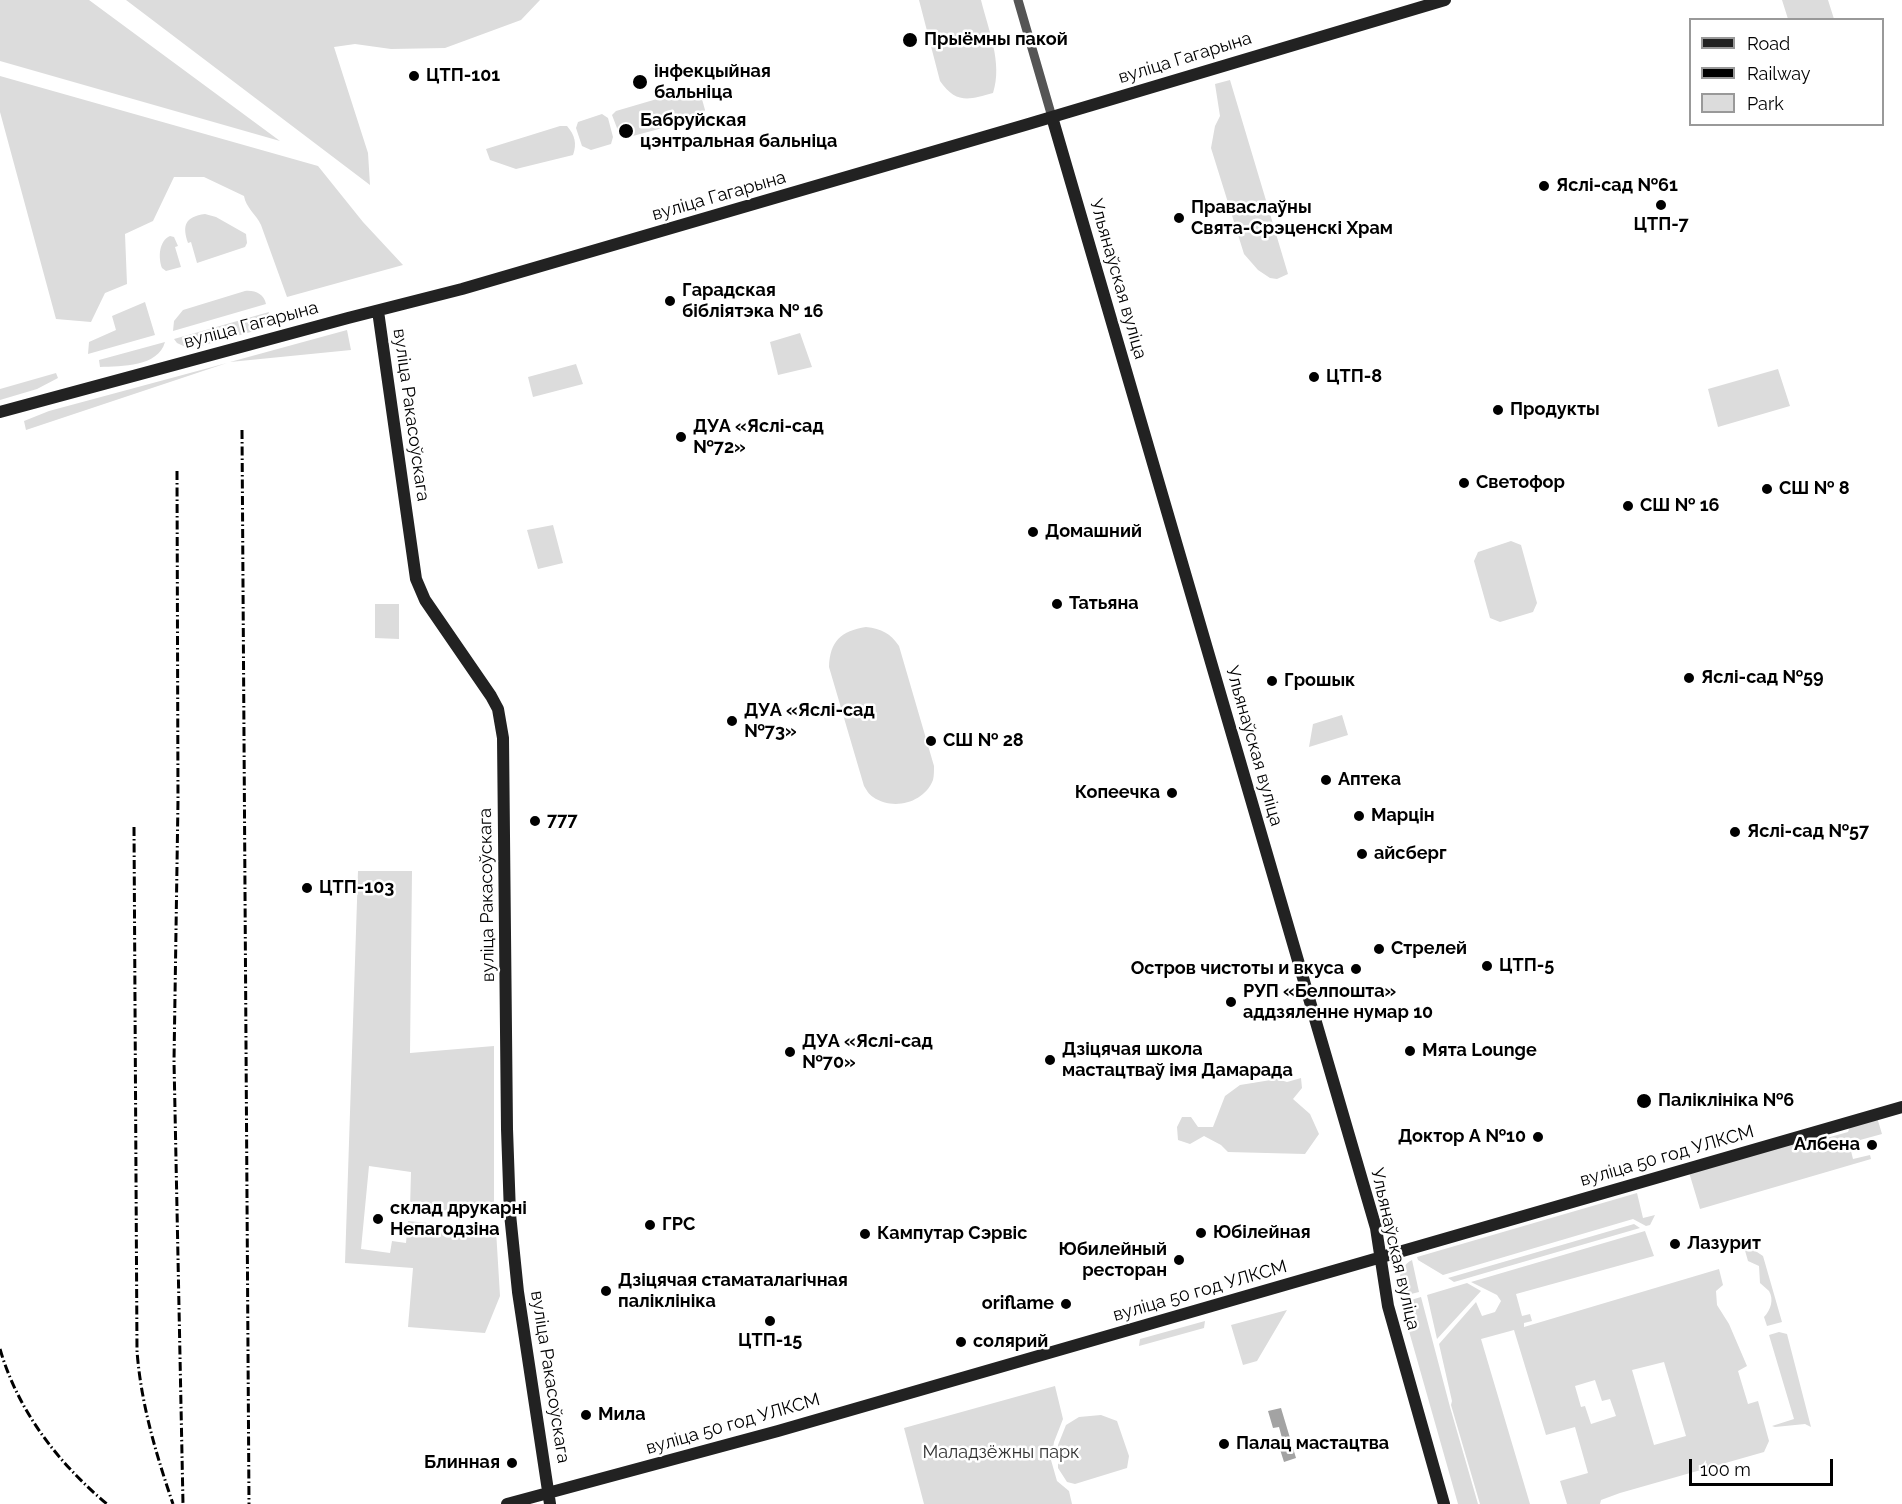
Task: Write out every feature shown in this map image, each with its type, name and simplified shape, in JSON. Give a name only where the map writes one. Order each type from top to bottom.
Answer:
[{"type":"main road","name":"вуліца Гагарына","points":[[0,412],[462,289],[1445,0]]},
{"type":"main road","name":"Ульянаўская вуліца","points":[[1052,117],[1376,1228],[1388,1306],[1444,1504]]},
{"type":"main road","name":"вуліца Ракасоўскага","points":[[378,310],[416,579],[425,600],[495,702],[503,738],[506,1108],[510,1214],[518,1292],[549,1498]]},
{"type":"main road","name":"вуліца 50 год УЛКСМ","points":[[507,1504],[549,1498],[1902,1107]]},
{"type":"street","name":"Ульянаўская вуліца","points":[[1018,0],[1052,117]]},
{"type":"green space","points":[[0,0],[89,0],[280,141],[0,61]]},
{"type":"green space","points":[[126,0],[540,0],[521,20],[445,48],[391,49],[355,44],[334,47],[368,153],[370,185]]},
{"type":"green space","points":[[919,0],[981,0],[995,58],[996,82],[993,93],[970,98],[957,97],[940,81]]},
{"type":"green space","points":[[1782,0],[1828,0],[1834,18],[1788,18]]},
{"type":"green space","points":[[0,76],[318,166],[363,222],[403,265],[287,297],[261,225],[244,196],[204,177],[174,177],[153,221],[125,234],[127,284],[105,293],[91,322],[56,319],[0,112]]},
{"type":"green space","points":[[1230,80],[1288,274],[1277,279],[1270,278],[1258,270],[1244,254],[1211,148],[1215,126],[1220,116],[1215,84]]},
{"type":"green space","points":[[691,89],[700,92],[705,110],[700,118],[629,137],[620,136],[612,115],[616,111]]},
{"type":"green space","points":[[602,114],[608,118],[613,137],[611,144],[591,150],[582,146],[576,128],[578,122]]},
{"type":"green space","points":[[560,126],[567,126],[572,133],[575,143],[573,155],[516,169],[490,160],[486,149]]},
{"type":"green space","points":[[205,214],[216,217],[246,234],[245,247],[197,263],[191,242],[188,243],[185,227],[193,217]]},
{"type":"green space","points":[[174,237],[178,246],[175,247],[181,267],[166,271],[162,268],[160,250],[166,238]]},
{"type":"green space","points":[[245,291],[258,293],[266,304],[173,331],[174,321],[183,310]]},
{"type":"green space","points":[[145,302],[155,335],[88,354],[89,342],[116,330],[112,316]]},
{"type":"green space","points":[[269,312],[267,320],[258,330],[190,349],[177,343],[174,339]]},
{"type":"green space","points":[[347,330],[351,350],[230,362]]},
{"type":"green space","points":[[800,333],[812,367],[778,375],[770,342]]},
{"type":"green space","points":[[165,342],[161,350],[147,361],[138,364],[100,367],[99,360]]},
{"type":"green space","points":[[227,363],[26,430],[24,421],[49,411]]},
{"type":"green space","points":[[576,364],[583,384],[533,397],[528,377]]},
{"type":"green space","points":[[1778,369],[1790,406],[1718,427],[1708,389]]},
{"type":"green space","points":[[56,373],[58,378],[37,389],[0,400],[0,389]]},
{"type":"green space","points":[[553,525],[563,563],[538,569],[527,530]]},
{"type":"green space","points":[[1511,541],[1521,545],[1537,603],[1533,612],[1500,622],[1490,618],[1474,561],[1478,552]]},
{"type":"green space","points":[[375,604],[399,604],[399,639],[375,638]]},
{"type":"green space","points":[[866,627],[885,632],[899,646],[934,766],[933,780],[929,788],[915,799],[898,804],[881,801],[870,795],[864,786],[829,667],[832,650],[838,639],[850,631]]},
{"type":"green space","points":[[1342,715],[1348,735],[1309,747],[1313,724]]},
{"type":"green space","points":[[358,871],[412,871],[410,1053],[494,1046],[494,1215],[410,1209],[411,1172],[369,1166],[361,1249],[390,1253],[392,1241],[406,1243],[408,1221],[496,1230],[500,1296],[485,1333],[408,1327],[413,1268],[345,1263]]},
{"type":"green space","points":[[1301,1078],[1302,1088],[1293,1099],[1310,1114],[1319,1134],[1305,1154],[1228,1152],[1221,1145],[1204,1136],[1190,1144],[1178,1140],[1177,1127],[1182,1117],[1191,1117],[1198,1127],[1213,1127],[1225,1096],[1240,1085],[1277,1079],[1287,1082]]},
{"type":"green space","points":[[1876,1114],[1882,1134],[1849,1143],[1853,1159],[1870,1155],[1871,1159],[1700,1209],[1688,1169],[1813,1132],[1823,1139],[1848,1132],[1852,1121]]},
{"type":"green space","points":[[1637,1193],[1643,1218],[1655,1215],[1650,1225],[1646,1226],[1633,1219],[1443,1275],[1418,1260],[1417,1257]]},
{"type":"green space","points":[[1634,1224],[1640,1228],[1454,1282],[1448,1278]]},
{"type":"green space","points":[[1645,1231],[1654,1256],[1516,1294],[1522,1316],[1530,1314],[1532,1321],[1524,1323],[1524,1327],[1719,1269],[1723,1285],[1716,1291],[1717,1305],[1729,1324],[1747,1366],[1738,1371],[1748,1404],[1758,1401],[1769,1441],[1764,1452],[1620,1493],[1601,1500],[1600,1504],[1567,1504],[1560,1481],[1588,1473],[1575,1427],[1546,1435],[1514,1330],[1481,1339],[1530,1504],[1480,1504],[1451,1405],[1439,1344],[1476,1302],[1482,1316],[1495,1312],[1501,1301],[1497,1295],[1471,1282]],"holes":[[[1664,1362],[1686,1436],[1654,1445],[1632,1370]],[[1595,1380],[1602,1401],[1610,1399],[1616,1416],[1591,1424],[1585,1406],[1581,1407],[1575,1386]]]},
{"type":"green space","points":[[1748,1246],[1763,1256],[1782,1322],[1767,1326],[1764,1317],[1770,1308],[1771,1297],[1769,1291],[1760,1283],[1759,1266],[1748,1261],[1744,1247]]},
{"type":"green space","points":[[1412,1260],[1419,1292],[1399,1297],[1401,1272]]},
{"type":"green space","points":[[1467,1283],[1481,1291],[1437,1339],[1427,1295]]},
{"type":"green space","points":[[1421,1297],[1478,1504],[1458,1504],[1401,1303]]},
{"type":"green space","points":[[1287,1310],[1257,1361],[1243,1365],[1231,1325]]},
{"type":"green space","points":[[1205,1321],[1204,1328],[1139,1346],[1140,1339]]},
{"type":"green space","points":[[1779,1332],[1787,1334],[1811,1427],[1805,1424],[1772,1426],[1794,1419],[1769,1335]]},
{"type":"green space","name":"Маладзёжны парк","points":[[1055,1386],[1063,1419],[1054,1442],[1051,1460],[1057,1481],[1069,1491],[1072,1504],[924,1504],[904,1428]]},
{"type":"green space","points":[[1101,1415],[1117,1421],[1129,1456],[1127,1468],[1075,1484],[1067,1482],[1058,1468],[1058,1445],[1066,1425],[1079,1417]]},
{"type":"shaded area","points":[[1281,1408],[1296,1458],[1284,1462],[1277,1440],[1282,1438],[1279,1427],[1273,1428],[1268,1411]]},
{"type":"railway","points":[[242,430],[249,1504]]},
{"type":"railway","points":[[177,471],[178,800],[174,1061],[183,1504]]},
{"type":"railway","points":[[134,827],[137,1351],[150,1429],[173,1504]]},
{"type":"railway","points":[[0,1349],[17,1394],[42,1434],[72,1471],[107,1504]]},
{"type":"place","name":"Прыёмны пакой","points":[[910,40]]},
{"type":"place","name":"ЦТП-101","points":[[414,76]]},
{"type":"place","name":"інфекцыйная бальніца","points":[[640,82]]},
{"type":"place","name":"Бабруйская цэнтральная бальніца","points":[[626,131]]},
{"type":"place","name":"Яслі-сад №61","points":[[1544,186]]},
{"type":"place","name":"ЦТП-7","points":[[1661,205]]},
{"type":"place","name":"Праваслаўны Свята-Срэценскі Храм","points":[[1179,218]]},
{"type":"place","name":"Гарадская бібліятэка № 16","points":[[670,301]]},
{"type":"place","name":"ЦТП-8","points":[[1314,377]]},
{"type":"place","name":"Продукты","points":[[1498,410]]},
{"type":"place","name":"ДУА «Яслі-сад №72»","points":[[681,437]]},
{"type":"place","name":"Светофор","points":[[1464,483]]},
{"type":"place","name":"СШ № 8","points":[[1767,489]]},
{"type":"place","name":"СШ № 16","points":[[1628,506]]},
{"type":"place","name":"Домашний","points":[[1033,532]]},
{"type":"place","name":"Татьяна","points":[[1057,604]]},
{"type":"place","name":"Яслі-сад №59","points":[[1689,678]]},
{"type":"place","name":"Грошык","points":[[1272,681]]},
{"type":"place","name":"ДУА «Яслі-сад №73»","points":[[732,721]]},
{"type":"place","name":"СШ № 28","points":[[931,741]]},
{"type":"place","name":"Аптека","points":[[1326,780]]},
{"type":"place","name":"Копеечка","points":[[1172,793]]},
{"type":"place","name":"Марцін","points":[[1359,816]]},
{"type":"place","name":"777","points":[[535,821]]},
{"type":"place","name":"Яслі-сад №57","points":[[1735,832]]},
{"type":"place","name":"айсберг","points":[[1362,854]]},
{"type":"place","name":"ЦТП-103","points":[[307,888]]},
{"type":"place","name":"Стрелей","points":[[1379,949]]},
{"type":"place","name":"ЦТП-5","points":[[1487,966]]},
{"type":"place","name":"Остров чистоты и вкуса","points":[[1356,969]]},
{"type":"place","name":"РУП «Белпошта» аддзяленне нумар 10","points":[[1231,1002]]},
{"type":"place","name":"Мята Lounge","points":[[1410,1051]]},
{"type":"place","name":"ДУА «Яслі-сад №70»","points":[[790,1052]]},
{"type":"place","name":"Дзіцячая школа мастацтваў імя Дамарада","points":[[1050,1060]]},
{"type":"place","name":"Паліклініка №6","points":[[1644,1101]]},
{"type":"place","name":"Доктор А №10","points":[[1538,1137]]},
{"type":"place","name":"Албена","points":[[1872,1145]]},
{"type":"place","name":"склад друкарні Непагодзіна","points":[[378,1219]]},
{"type":"place","name":"ГРС","points":[[650,1225]]},
{"type":"place","name":"Юбілейная","points":[[1201,1233]]},
{"type":"place","name":"Кампутар Сэрвіс","points":[[865,1234]]},
{"type":"place","name":"Лазурит","points":[[1675,1244]]},
{"type":"place","name":"Юбилейный ресторан","points":[[1179,1260]]},
{"type":"place","name":"Дзіцячая стаматалагічная паліклініка","points":[[606,1291]]},
{"type":"place","name":"oriflame","points":[[1066,1304]]},
{"type":"place","name":"ЦТП-15","points":[[770,1321]]},
{"type":"place","name":"солярий","points":[[961,1342]]},
{"type":"place","name":"Мила","points":[[586,1415]]},
{"type":"place","name":"Палац мастацтва","points":[[1224,1444]]},
{"type":"place","name":"Блинная","points":[[512,1463]]}]
